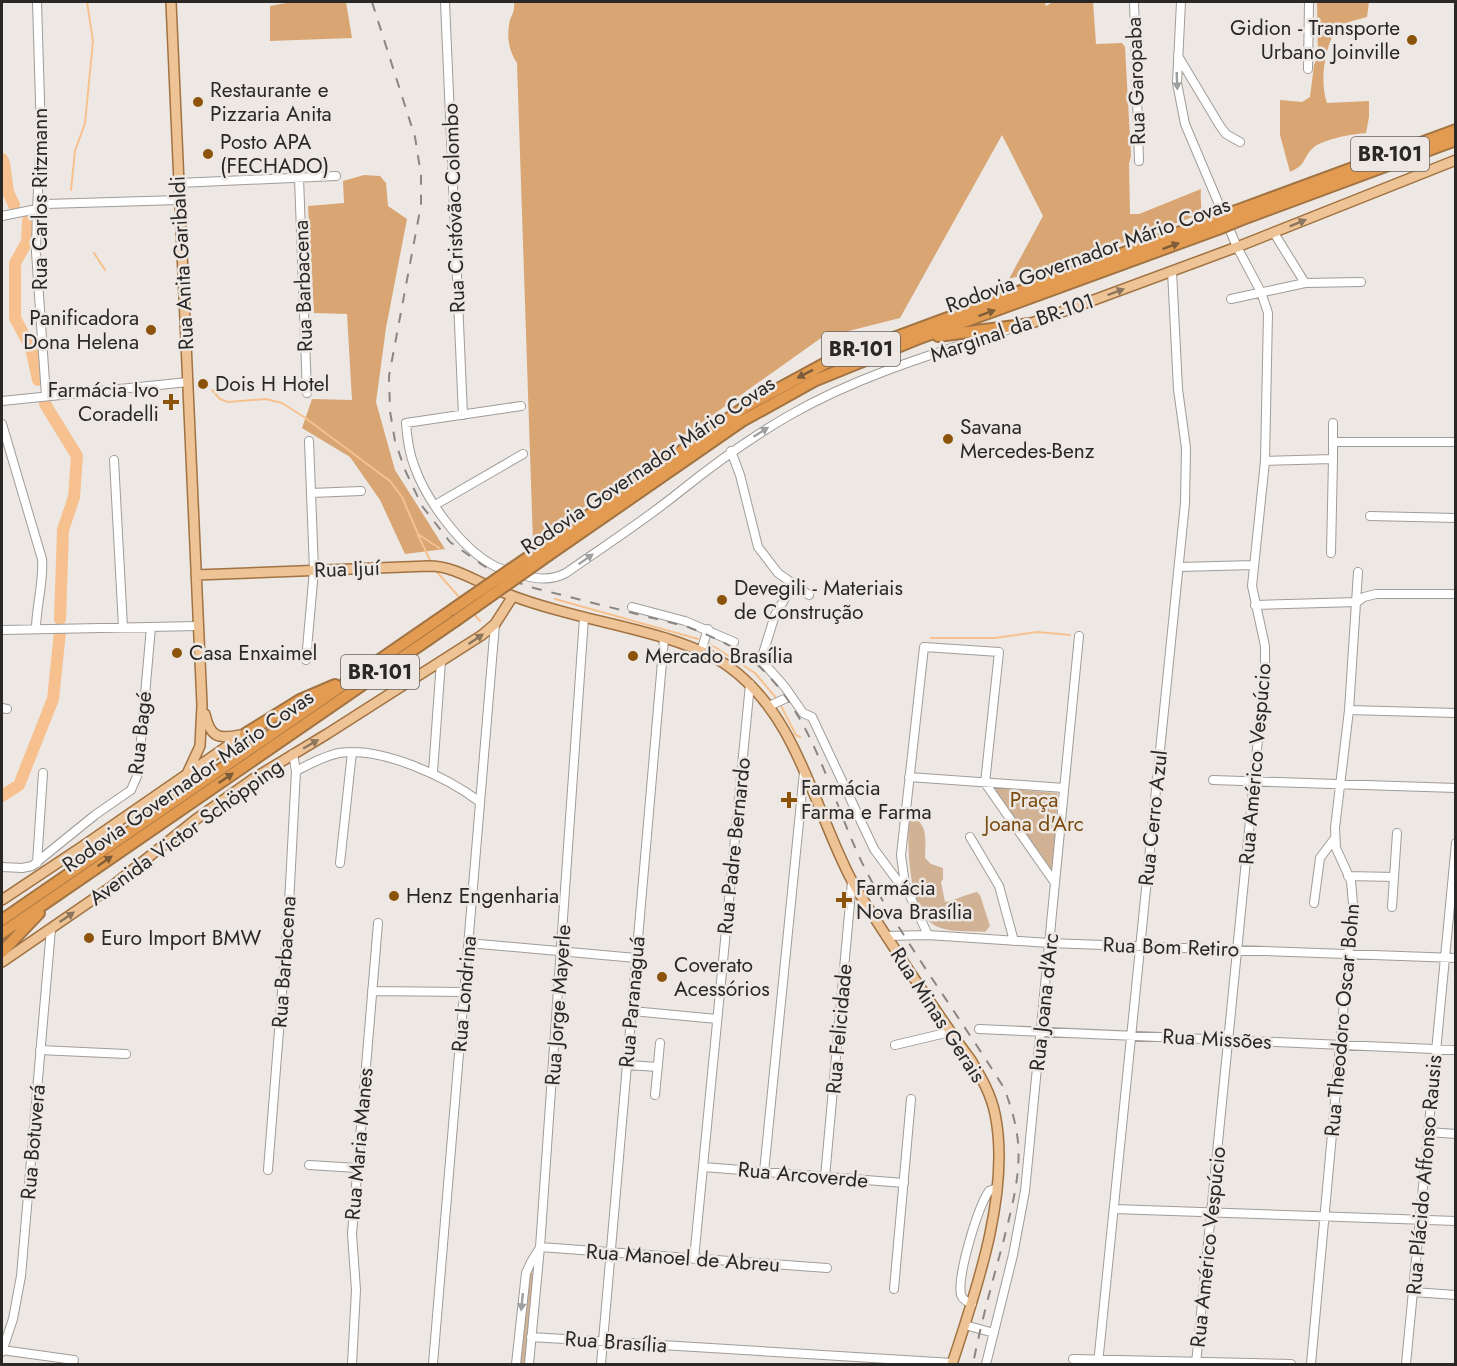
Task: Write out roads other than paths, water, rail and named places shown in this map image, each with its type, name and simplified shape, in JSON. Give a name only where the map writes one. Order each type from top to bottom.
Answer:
[{"type":"highway","name":"Rodovia Governador Mário Covas","points":[[1238,216],[1455,130]]},
{"type":"highway","name":"Rodovia Governador Mário Covas","points":[[547,551],[745,407],[826,363],[1455,140]]},
{"type":"highway","name":"Rodovia Governador Mário Covas","points":[[2,920],[52,891],[547,551],[766,406],[833,372],[1215,224]]},
{"type":"highway","points":[[917,339],[1029,324]]},
{"type":"highway","name":"Rodovia Governador Mário Covas","points":[[2,933],[52,891],[360,674],[454,615]]},
{"type":"highway","points":[[245,734],[300,700],[360,674]]},
{"type":"highway","points":[[2,912],[52,891]]},
{"type":"highway","points":[[2,952],[52,891]]},
{"type":"main road","name":"Rua Anita Garibaldi","points":[[171,2],[202,705],[200,746],[188,774]]},
{"type":"main road","name":"Marginal da BR-101","points":[[1029,324],[1274,233],[1455,160]]},
{"type":"main road","name":"Rua Ijuí","points":[[196,575],[438,566],[493,588]]},
{"type":"main road","name":"Rua Minas Gerais","points":[[493,588],[584,618],[701,651],[727,665],[750,684],[769,706],[790,740],[852,881],[886,936],[976,1069],[993,1105],[998,1145],[992,1220],[972,1304],[952,1364]]},
{"type":"main road","name":"Avenida Victor Schöpping","points":[[2,962],[121,880],[213,806],[482,635],[495,624],[513,596]]},
{"type":"main road","name":"Rua Anita Garibaldi","points":[[202,705],[208,727],[214,734],[228,738],[245,734]]},
{"type":"main road","points":[[2,900],[245,734]]},
{"type":"street","name":"Rua Carlos Ritzmann","points":[[37,2],[41,134],[37,266],[46,396]]},
{"type":"street","name":"Rua Cristóvão Colombo","points":[[445,2],[463,415]]},
{"type":"street","name":"Rua Garopaba","points":[[1134,2],[1138,160]]},
{"type":"street","name":"Rua Américo Vespúcio","points":[[1181,2],[1177,83],[1185,124],[1237,247],[1261,292],[1268,313],[1265,461],[1252,586],[1266,657],[1197,1363]]},
{"type":"street","points":[[1308,69],[1309,2]]},
{"type":"street","points":[[1178,56],[1220,126],[1226,134],[1240,142]]},
{"type":"street","points":[[179,183],[336,176]]},
{"type":"street","name":"Rua Barbacena","points":[[299,178],[307,393]]},
{"type":"street","points":[[2,216],[37,209],[46,204],[179,200]]},
{"type":"street","points":[[1274,233],[1305,284]]},
{"type":"street","name":"Rua Cerro Azul","points":[[1098,1362],[1179,567],[1187,462],[1178,389],[1172,271]]},
{"type":"street","points":[[1231,299],[1305,284],[1361,282]]},
{"type":"street","name":"Marginal da BR-101","points":[[435,505],[477,555],[497,567],[534,578],[552,579],[566,573],[677,494],[731,451],[792,414],[850,384],[1029,324]]},
{"type":"street","points":[[2,401],[188,382]]},
{"type":"street","points":[[521,406],[406,423],[415,468],[435,505],[523,454]]},
{"type":"street","points":[[1331,553],[1334,423]]},
{"type":"street","points":[[2,424],[42,559],[43,571],[37,601],[36,629]]},
{"type":"street","points":[[306,660],[314,570],[309,441]]},
{"type":"street","points":[[1333,442],[1455,442]]},
{"type":"street","points":[[731,451],[740,475],[758,547],[773,567],[793,585],[809,595]]},
{"type":"street","points":[[1265,461],[1333,459]]},
{"type":"street","points":[[114,460],[123,627]]},
{"type":"street","points":[[311,493],[362,491]]},
{"type":"street","points":[[1370,516],[1455,518]]},
{"type":"street","points":[[1179,567],[1254,565]]},
{"type":"street","name":"Rua Theodoro Oscar Bohn","points":[[1311,1365],[1353,896],[1348,876],[1339,858],[1335,838],[1348,710],[1358,572]]},
{"type":"street","points":[[793,585],[776,615],[761,660],[803,713],[812,717],[874,849],[909,896]]},
{"type":"street","points":[[1255,605],[1357,602],[1364,597],[1376,594],[1455,594]]},
{"type":"street","points":[[632,607],[708,629],[734,642]]},
{"type":"street","name":"Rua Jorge Mayerle","points":[[529,1365],[562,951],[584,618]]},
{"type":"street","name":"Rua Londrina","points":[[433,1365],[495,624]]},
{"type":"street","points":[[2,630],[198,626]]},
{"type":"street","name":"Rua Bagé","points":[[36,863],[95,815],[126,795],[135,785],[138,774],[151,627]]},
{"type":"street","points":[[701,651],[708,629]]},
{"type":"street","name":"Rua Joana d'Arc","points":[[986,1365],[1013,1255],[1025,1191],[1079,636]]},
{"type":"street","name":"Rua Paranaguá","points":[[601,1365],[664,639]]},
{"type":"street","points":[[928,934],[909,896],[901,855],[924,647],[999,652],[985,782],[1055,883]]},
{"type":"street","points":[[433,772],[441,661]]},
{"type":"street","name":"Rua Padre Bernardo","points":[[694,1259],[750,684]]},
{"type":"street","points":[[769,706],[791,696]]},
{"type":"street","points":[[1348,710],[1455,712]]},
{"type":"street","points":[[296,771],[329,756],[352,752],[372,754],[433,772],[462,788],[480,802]]},
{"type":"street","points":[[340,863],[352,752]]},
{"type":"street","name":"Rua Barbacena","points":[[268,1170],[289,904],[296,771],[293,754]]},
{"type":"street","points":[[2,867],[27,868],[36,863],[43,772]]},
{"type":"street","points":[[764,1172],[804,772]]},
{"type":"street","points":[[909,777],[1064,788]]},
{"type":"street","points":[[1213,780],[1455,788]]},
{"type":"street","points":[[1392,907],[1397,833]]},
{"type":"street","points":[[970,837],[999,886],[1014,941]]},
{"type":"street","points":[[1314,903],[1320,858],[1335,838]]},
{"type":"street","name":"Rua Plácido Affonso Rausis","points":[[1406,1365],[1454,873],[1455,843]]},
{"type":"street","points":[[882,862],[894,861],[901,855]]},
{"type":"street","points":[[1348,876],[1394,877]]},
{"type":"street","name":"Rua Felicidade","points":[[825,1177],[852,881]]},
{"type":"street","name":"Rua Maria Manes","points":[[352,1365],[356,1290],[352,1234],[378,923]]},
{"type":"street","name":"Rua Botuverá","points":[[2,1351],[13,1319],[20,1285],[51,929]]},
{"type":"street","name":"Rua Bom Retiro","points":[[886,936],[928,934],[1049,943],[1455,958]]},
{"type":"street","points":[[468,943],[636,958]]},
{"type":"street","points":[[372,991],[464,992]]},
{"type":"street","points":[[632,1011],[717,1019]]},
{"type":"street","name":"Rua Missões","points":[[979,1029],[1455,1050]]},
{"type":"street","points":[[895,1045],[950,1032]]},
{"type":"street","points":[[655,1095],[660,1043]]},
{"type":"street","points":[[40,1050],[126,1054]]},
{"type":"street","points":[[627,1065],[658,1067]]},
{"type":"street","points":[[894,1289],[911,1099]]},
{"type":"street","points":[[1428,1132],[1455,1134]]},
{"type":"street","points":[[309,1165],[357,1168]]},
{"type":"street","name":"Rua Arcoverde","points":[[703,1167],[904,1183]]},
{"type":"street","points":[[972,1304],[965,1301],[961,1295],[963,1266],[982,1204],[989,1191],[996,1188]]},
{"type":"street","points":[[1114,1209],[1455,1221]]},
{"type":"street","name":"Rua Jorge Mayerle","points":[[516,1365],[526,1274],[540,1247]]},
{"type":"street","name":"Rua Manoel de Abreu","points":[[540,1247],[827,1269]]},
{"type":"street","points":[[1413,1292],[1455,1295]]},
{"type":"street","points":[[965,1325],[994,1334]]},
{"type":"street","name":"Rua Brasília","points":[[531,1337],[952,1364]]},
{"type":"street","points":[[2,1351],[74,1359]]},
{"type":"street","points":[[1073,1359],[1098,1362],[1291,1365]]},
{"type":"waterway","points":[[71,190],[75,151],[85,123],[93,41],[87,2]]},
{"type":"waterway","points":[[2,159],[8,192],[14,205]]},
{"type":"waterway","points":[[28,221],[27,242],[15,263],[15,318],[31,348],[38,380]]},
{"type":"waterway","points":[[94,253],[105,270]]},
{"type":"waterway","points":[[212,390],[220,399],[228,402],[266,399],[282,403],[304,417],[390,481],[402,497],[418,534],[439,548]]},
{"type":"waterway","points":[[45,404],[77,456],[74,497],[63,530],[60,619]]},
{"type":"waterway","points":[[418,535],[431,562]]},
{"type":"waterway","points":[[436,571],[460,598]]},
{"type":"waterway","points":[[555,599],[698,639]]},
{"type":"waterway","points":[[472,612],[480,621]]},
{"type":"waterway","points":[[2,796],[19,785],[53,699],[60,632]]},
{"type":"waterway","points":[[931,638],[995,638],[1037,632],[1070,635]]},
{"type":"waterway","points":[[710,644],[755,673],[777,699]]},
{"type":"waterway","points":[[780,704],[796,735],[800,737]]},
{"type":"railway","points":[[372,2],[415,137],[421,175],[421,205],[389,376],[390,411],[395,441],[405,470],[422,506],[450,542],[484,566],[507,579],[534,588],[688,627],[718,640],[737,650],[762,669],[799,717],[858,855],[872,882],[903,934],[1004,1088],[1013,1115],[1019,1155],[1017,1181],[973,1364]]},
{"type":"place","name":"Gidion - Transporte Urbano Joinville","points":[[1412,40]]},
{"type":"place","name":"Restaurante e Pizzaria Anita","points":[[198,102]]},
{"type":"place","name":"Posto APA (FECHADO)","points":[[208,154]]},
{"type":"place","name":"Panificadora Dona Helena","points":[[151,330]]},
{"type":"place","name":"Dois H Hotel","points":[[203,384]]},
{"type":"place","name":"Farmácia Ivo Coradelli","points":[[171,402]]},
{"type":"place","name":"Savana Mercedes-Benz","points":[[948,439]]},
{"type":"place","name":"Devegili - Materiais de Construção","points":[[722,600]]},
{"type":"place","name":"Casa Enxaimel","points":[[177,653]]},
{"type":"place","name":"Mercado Brasília","points":[[633,656]]},
{"type":"place","name":"Farmácia Farma e Farma","points":[[789,800]]},
{"type":"place","name":"Henz Engenharia","points":[[394,896]]},
{"type":"place","name":"Farmácia Nova Brasília","points":[[844,900]]},
{"type":"place","name":"Euro Import BMW","points":[[89,938]]},
{"type":"place","name":"Coverato Acessórios","points":[[662,977]]},
{"type":"park label","name":"Praça Joana d'Arc","points":[[1034,812]]}]
